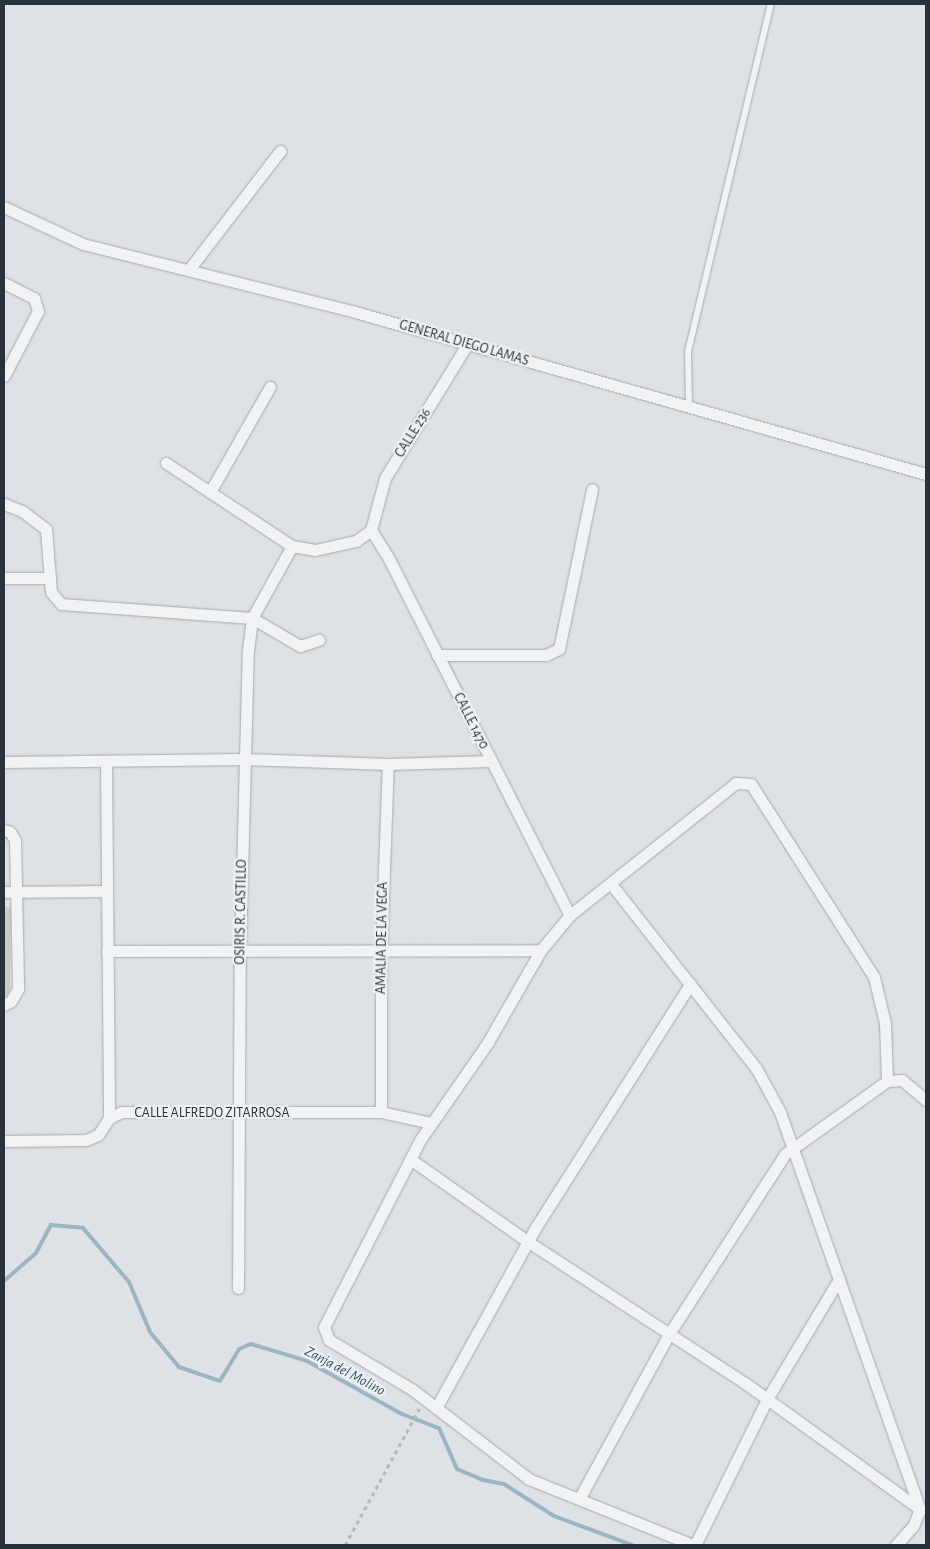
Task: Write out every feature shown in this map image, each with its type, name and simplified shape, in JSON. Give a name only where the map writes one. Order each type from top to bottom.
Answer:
[{"type":"street","points":[[190,268],[280,151]]},
{"type":"street","name":"GENERAL DIEGO LAMAS","points":[[4,207],[83,244],[190,268],[468,343],[689,409],[926,474]]},
{"type":"street","points":[[4,283],[34,298],[36,304],[36,319],[4,376]]},
{"type":"street","name":"CALLE 236","points":[[371,530],[385,478],[468,343]]},
{"type":"street","points":[[210,492],[270,387]]},
{"type":"street","points":[[166,463],[292,546],[309,549],[334,548],[365,536],[371,530]]},
{"type":"street","points":[[437,655],[546,656],[559,649],[592,489]]},
{"type":"street","points":[[4,504],[22,511],[46,529],[51,592],[60,604],[252,618],[300,646],[319,640]]},
{"type":"street","name":"CALLE 1470","points":[[371,530],[388,557],[570,914]]},
{"type":"street","name":"OSIRIS R. CASTILLO","points":[[238,1288],[240,950],[244,758],[252,618],[292,546]]},
{"type":"street","points":[[4,578],[50,578]]},
{"type":"street","points":[[4,762],[106,763],[244,758],[388,764],[491,761]]},
{"type":"street","points":[[4,1141],[86,1140],[98,1135],[110,1118],[105,891],[106,763]]},
{"type":"street","name":"AMALIA DE LA VEGA","points":[[381,1112],[381,952],[388,764]]},
{"type":"street","points":[[839,1279],[767,1399],[694,1545],[529,1479],[425,1399],[329,1340],[324,1327],[410,1159],[431,1123],[488,1042],[541,950],[570,914],[611,884],[736,783],[751,784],[874,977],[885,1023],[887,1081]]},
{"type":"street","points":[[4,830],[10,832],[15,840],[18,990],[11,1001],[4,1005]]},
{"type":"street","points":[[611,884],[756,1068],[780,1112],[923,1512]]},
{"type":"street","points":[[4,892],[105,891]]},
{"type":"street","points":[[107,951],[381,952],[541,950]]},
{"type":"street","points":[[436,1408],[528,1241],[690,984]]},
{"type":"street","points":[[579,1499],[669,1334],[785,1154],[887,1081],[902,1080],[926,1100]]},
{"type":"street","name":"CALLE ALFREDO ZITARROSA","points":[[110,1118],[122,1112],[381,1112],[431,1123]]},
{"type":"street","points":[[410,1159],[528,1241],[767,1399],[923,1512]]},
{"type":"street","points":[[896,1545],[923,1512]]},
{"type":"lane","points":[[689,409],[688,352],[771,4]]},
{"type":"path","points":[[346,1545],[425,1399]]},
{"type":"green space","points":[[4,906],[11,909],[10,990],[4,1000]]},
{"type":"waterway","name":"Zanja del Molino","points":[[4,1281],[36,1253],[51,1225],[83,1228],[129,1282],[150,1332],[179,1367],[220,1381],[239,1349],[251,1344],[307,1361],[402,1414],[439,1428],[457,1469],[483,1480],[504,1484],[554,1516],[632,1545]]}]
